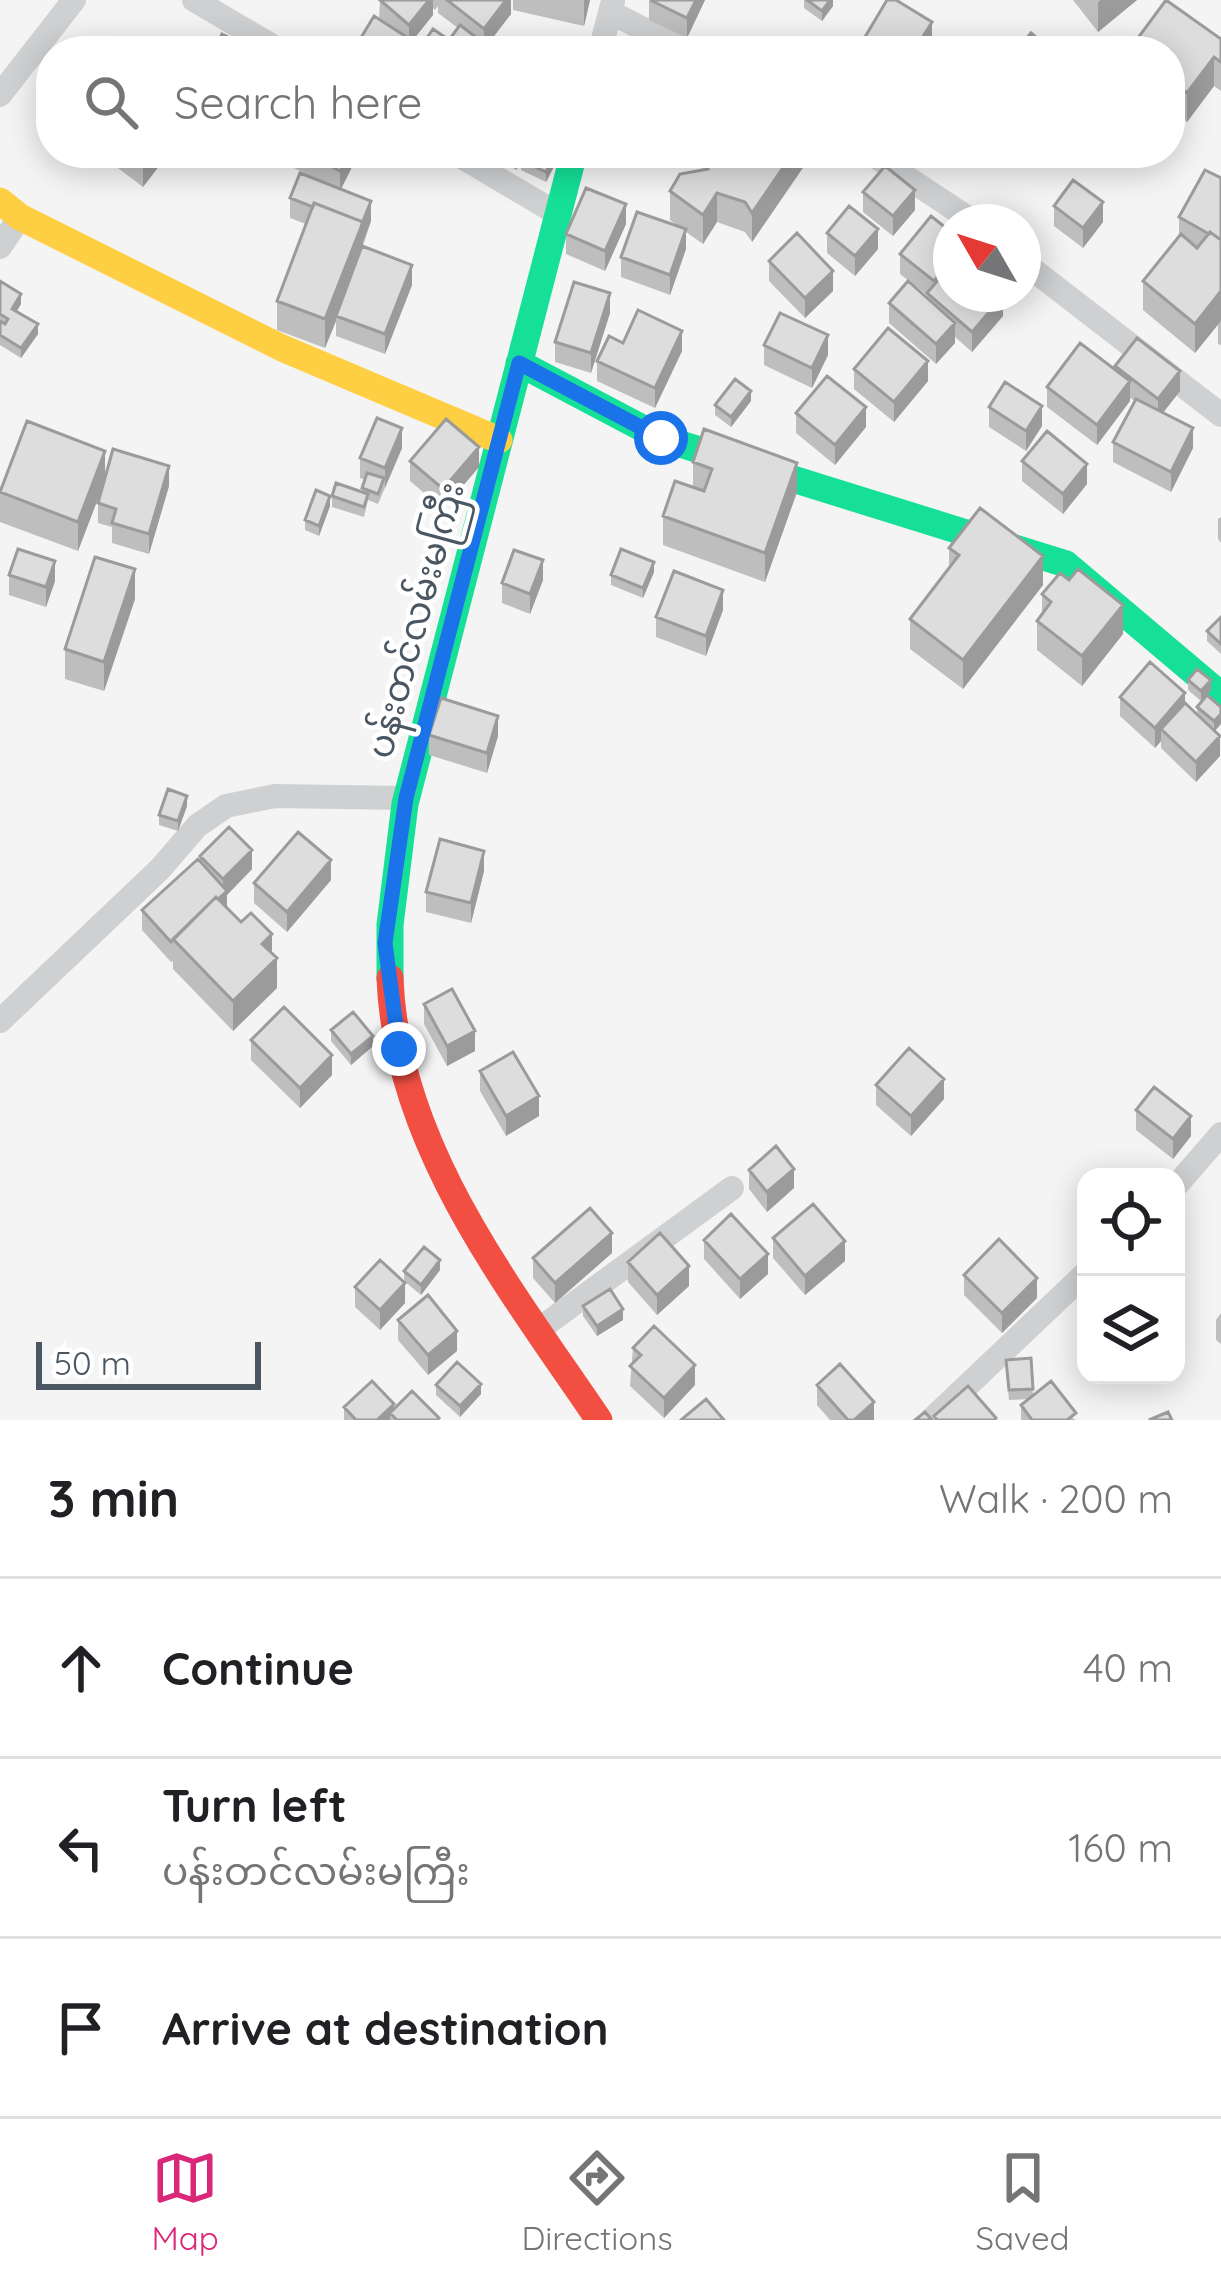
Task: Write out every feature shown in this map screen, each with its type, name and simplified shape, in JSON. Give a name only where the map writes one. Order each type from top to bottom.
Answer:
[{"type":"street","points":[[46,36],[74,0]]},
{"type":"street","points":[[194,0],[255,36]]},
{"type":"street","points":[[604,36],[612,6],[661,36]]},
{"type":"street","points":[[0,95],[36,49]]},
{"type":"street","points":[[480,168],[558,214]]},
{"type":"street","name":"ပန်းတင်လမ်းမကြီး","points":[[570,168],[406,798],[385,943],[399,1049],[442,1170],[538,1330],[599,1420]]},
{"type":"street","points":[[893,168],[947,204]]},
{"type":"street","points":[[0,247],[10,209],[282,348],[500,440]]},
{"type":"street","points":[[1041,276],[1221,415]]},
{"type":"street","points":[[519,363],[661,438],[1066,564],[1221,695]]},
{"type":"street","points":[[0,1021],[160,869],[197,826],[226,806],[275,796],[406,798]]},
{"type":"street","points":[[1185,1176],[1221,1134]]},
{"type":"street","points":[[538,1330],[732,1188]]},
{"type":"street","points":[[931,1420],[1083,1276]]},
{"type":"building","points":[[380,0],[429,0],[409,25]]},
{"type":"building","points":[[447,0],[506,0],[484,29]]},
{"type":"building","points":[[650,0],[696,0],[687,18]]},
{"type":"building","points":[[807,0],[830,0],[822,11]]},
{"type":"building","points":[[887,0],[896,0],[932,22],[923,36],[866,36]]},
{"type":"building","points":[[1166,0],[1221,39],[1221,62],[1214,57],[1187,93],[1185,36],[1139,36]]},
{"type":"building","points":[[374,16],[405,36],[362,36]]},
{"type":"building","points":[[460,25],[474,36],[452,36]]},
{"type":"building","points":[[783,168],[752,213],[745,202],[717,193],[703,215],[670,191],[680,174]]},
{"type":"building","points":[[883,168],[915,190],[893,216],[863,192]]},
{"type":"building","points":[[1205,170],[1221,178],[1221,240],[1179,217]]},
{"type":"building","points":[[300,173],[371,201],[363,222],[290,198]]},
{"type":"building","points":[[1073,180],[1103,202],[1083,228],[1054,206]]},
{"type":"building","points":[[586,188],[626,204],[605,251],[566,234]]},
{"type":"building","points":[[314,203],[363,222],[325,319],[277,301]]},
{"type":"building","points":[[849,206],[878,229],[855,256],[827,233]]},
{"type":"building","points":[[637,212],[686,229],[670,275],[621,257]]},
{"type":"building","points":[[931,216],[933,218],[933,280],[900,254]]},
{"type":"building","points":[[1210,232],[1221,240],[1221,291],[1195,324],[1143,281],[1181,234],[1197,248]]},
{"type":"building","points":[[797,233],[833,271],[805,298],[769,261]]},
{"type":"building","points":[[362,246],[412,265],[385,334],[336,316]]},
{"type":"building","points":[[0,281],[21,294],[12,309],[38,324],[21,348],[0,335],[0,321],[5,324],[8,319],[0,314]]},
{"type":"building","points":[[908,281],[933,303],[933,312],[943,312],[955,323],[936,344],[889,303]]},
{"type":"building","points":[[574,282],[610,293],[591,353],[555,342]]},
{"type":"building","points":[[638,310],[682,331],[655,388],[597,361],[609,336],[623,343]]},
{"type":"building","points":[[949,312],[989,312],[972,332]]},
{"type":"building","points":[[780,313],[828,335],[812,368],[764,345]]},
{"type":"building","points":[[888,328],[928,361],[894,402],[854,369]]},
{"type":"building","points":[[1137,338],[1180,371],[1158,399],[1115,366]]},
{"type":"building","points":[[1080,343],[1130,381],[1097,425],[1047,387]]},
{"type":"building","points":[[827,376],[866,407],[835,445],[796,413]]},
{"type":"building","points":[[735,379],[751,391],[731,417],[715,405]]},
{"type":"building","points":[[1005,382],[1042,406],[1026,431],[989,407]]},
{"type":"building","points":[[1136,399],[1193,428],[1171,472],[1113,442]]},
{"type":"building","points":[[377,418],[402,428],[385,468],[360,458]]},
{"type":"building","points":[[446,419],[479,447],[443,489],[410,461]]},
{"type":"building","points":[[27,421],[105,451],[78,522],[0,492]]},
{"type":"building","points":[[704,429],[797,463],[765,553],[663,516],[675,481],[704,491],[712,469],[693,462]]},
{"type":"building","points":[[1047,431],[1087,464],[1063,494],[1022,461]]},
{"type":"building","points":[[113,449],[169,466],[149,534],[112,523],[116,509],[98,503]]},
{"type":"building","points":[[367,473],[384,478],[378,494],[362,488]]},
{"type":"building","points":[[336,483],[368,494],[364,507],[332,496]]},
{"type":"building","points":[[316,490],[330,496],[319,526],[305,520]]},
{"type":"building","points":[[980,508],[1043,556],[963,660],[910,619],[959,555],[949,548]]},
{"type":"building","points":[[18,549],[55,561],[46,587],[9,575]]},
{"type":"building","points":[[621,549],[654,562],[643,588],[611,575]]},
{"type":"building","points":[[514,550],[543,560],[530,594],[502,583]]},
{"type":"building","points":[[95,557],[135,569],[104,662],[65,649]]},
{"type":"building","points":[[1078,569],[1123,605],[1082,656],[1037,621],[1051,602],[1042,594],[1060,573],[1069,580]]},
{"type":"building","points":[[674,571],[723,590],[706,636],[656,617]]},
{"type":"building","points":[[1221,617],[1221,644],[1207,631]]},
{"type":"building","points":[[1150,662],[1185,693],[1155,728],[1120,697]]},
{"type":"building","points":[[1197,669],[1211,680],[1201,691],[1188,680]]},
{"type":"building","points":[[1207,695],[1221,707],[1214,721],[1197,707]]},
{"type":"building","points":[[441,698],[498,716],[487,753],[429,735]]},
{"type":"building","points":[[1185,703],[1220,736],[1196,762],[1161,729]]},
{"type":"building","points":[[168,789],[187,796],[178,821],[159,815]]},
{"type":"building","points":[[229,827],[252,850],[223,879],[200,856]]},
{"type":"building","points":[[298,832],[331,860],[287,912],[254,883]]},
{"type":"building","points":[[440,839],[484,851],[471,903],[426,892]]},
{"type":"building","points":[[198,859],[227,891],[171,942],[142,910]]},
{"type":"building","points":[[216,897],[241,922],[251,913],[272,934],[262,944],[277,958],[233,1001],[173,939]]},
{"type":"building","points":[[452,989],[475,1031],[447,1046],[424,1004]]},
{"type":"building","points":[[284,1007],[332,1055],[300,1088],[251,1040]]},
{"type":"building","points":[[353,1012],[373,1036],[351,1054],[331,1030]]},
{"type":"building","points":[[909,1048],[944,1079],[911,1116],[876,1085]]},
{"type":"building","points":[[513,1052],[539,1096],[506,1116],[480,1071]]},
{"type":"building","points":[[1154,1087],[1191,1116],[1173,1139],[1136,1110]]},
{"type":"building","points":[[776,1146],[794,1169],[767,1192],[749,1170]]},
{"type":"building","points":[[813,1204],[845,1241],[805,1276],[773,1238]]},
{"type":"building","points":[[590,1208],[612,1233],[555,1283],[533,1258]]},
{"type":"building","points":[[731,1214],[768,1254],[740,1279],[704,1240]]},
{"type":"building","points":[[660,1233],[689,1266],[657,1295],[628,1262]]},
{"type":"building","points":[[999,1239],[1037,1278],[1002,1313],[964,1275]]},
{"type":"building","points":[[424,1247],[440,1260],[421,1285],[404,1271]]},
{"type":"building","points":[[380,1260],[405,1283],[380,1310],[355,1287]]},
{"type":"building","points":[[610,1289],[623,1309],[597,1326],[583,1306]]},
{"type":"building","points":[[428,1295],[457,1331],[428,1355],[398,1320]]},
{"type":"building","points":[[654,1326],[695,1365],[664,1398],[630,1366],[641,1355],[633,1348]]},
{"type":"building","points":[[1031,1358],[1033,1389],[1009,1390],[1006,1360]]},
{"type":"building","points":[[457,1362],[481,1384],[460,1406],[436,1385]]},
{"type":"building","points":[[840,1364],[874,1402],[854,1420],[848,1420],[817,1385]]},
{"type":"building","points":[[372,1381],[394,1404],[377,1420],[356,1420],[344,1407]]},
{"type":"building","points":[[1051,1381],[1076,1413],[1067,1420],[1032,1420],[1021,1405]]},
{"type":"building","points":[[968,1386],[996,1418],[937,1420],[934,1416]]},
{"type":"building","points":[[412,1391],[437,1420],[397,1420],[390,1413]]},
{"type":"building","points":[[706,1399],[724,1420],[681,1420]]},
{"type":"building","points":[[1168,1412],[1172,1420],[1149,1420]]},
{"type":"traffic: fast","points":[[390,978],[390,925],[405,804],[570,168]]},
{"type":"traffic: fast","points":[[519,363],[661,438],[1066,564],[1221,695]]},
{"type":"traffic: slow","points":[[0,201],[20,217],[282,348],[499,440]]},
{"type":"traffic: jam","points":[[390,978],[397,1039],[435,1156],[495,1266],[599,1420]]},
{"type":"route","points":[[399,1049],[385,943],[406,798],[519,363],[661,438]]}]
